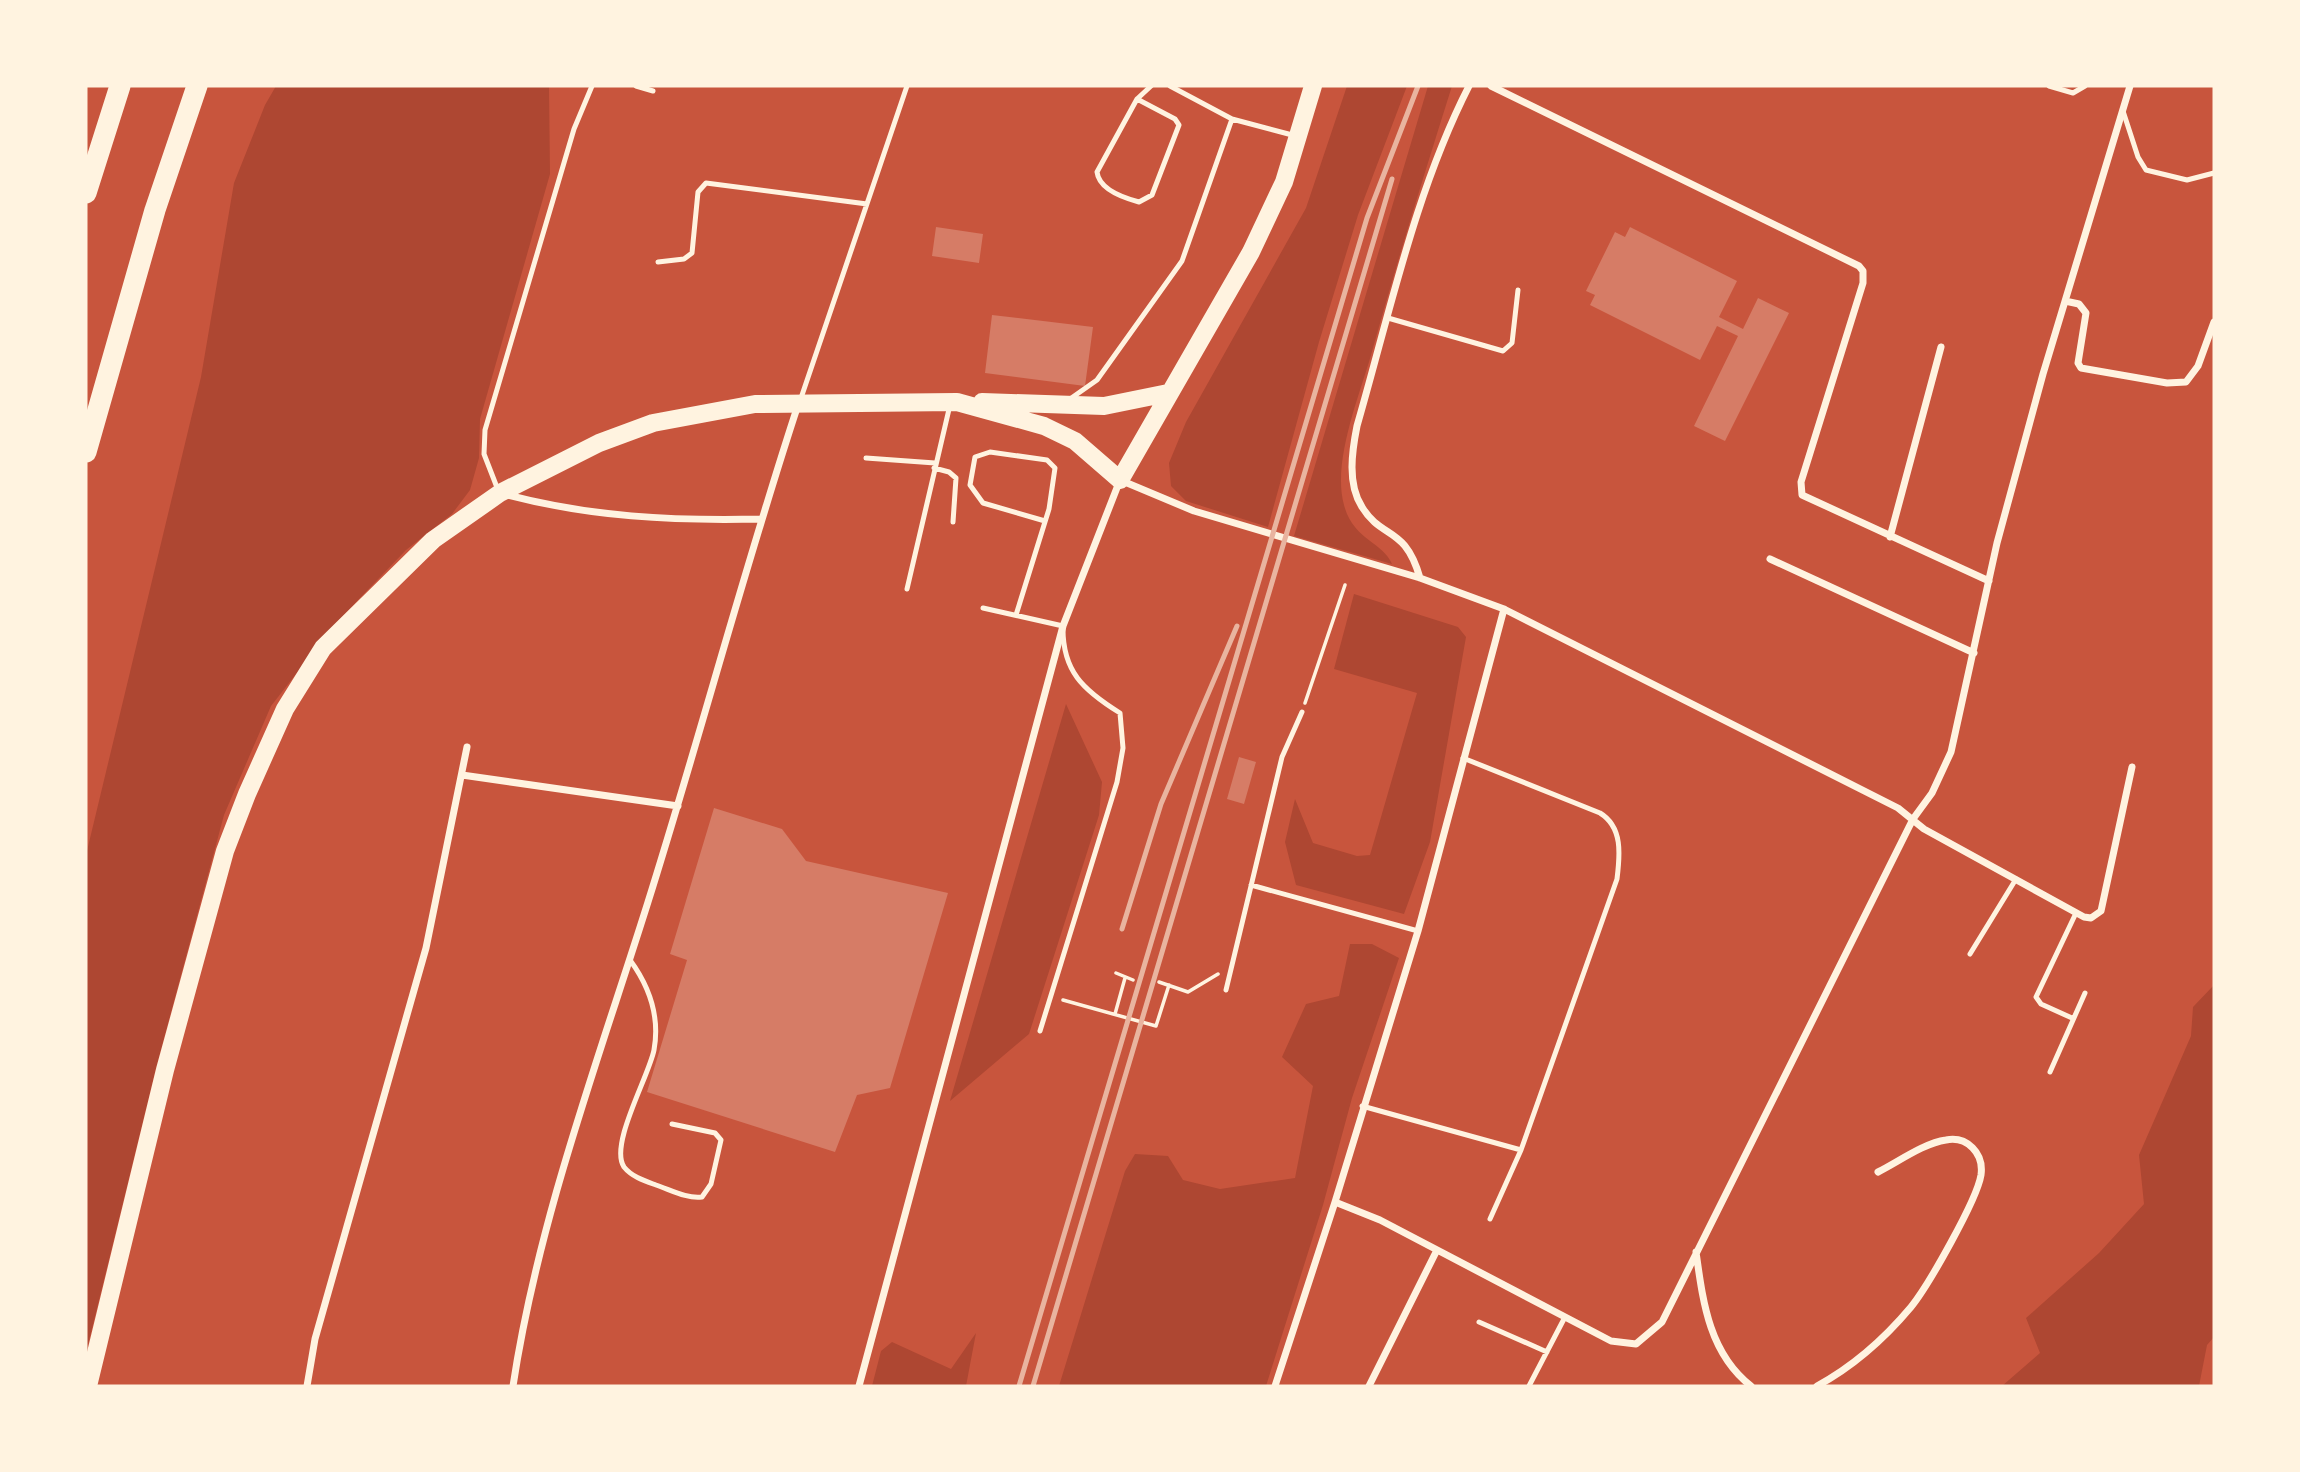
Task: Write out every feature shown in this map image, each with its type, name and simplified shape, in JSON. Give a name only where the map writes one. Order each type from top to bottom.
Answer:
[{"type":"highway","points":[[86,193],[120,86]]},
{"type":"highway","points":[[86,452],[155,210],[197,86]]},
{"type":"highway","points":[[155,210],[208,86]]},
{"type":"main road","points":[[954,401],[1055,431],[1075,441],[1120,480],[1251,252],[1284,182],[1313,86]]},
{"type":"main road","points":[[88,1386],[165,1070],[225,851],[268,745],[285,709],[323,648],[433,540],[499,493],[598,443],[653,423],[755,404],[800,401],[954,401],[1104,406],[1168,393]]},
{"type":"street","points":[[1420,578],[1410,550],[1362,508],[1355,492],[1352,452],[1357,426],[1430,177],[1442,141],[1469,86]]},
{"type":"street","points":[[1491,86],[1859,266],[1863,271],[1863,283],[1801,491],[1806,499],[1989,581]]},
{"type":"street","points":[[1335,1202],[1381,1220],[1620,1344],[1636,1344],[1645,1339],[1661,1322],[1913,819],[1932,793],[1951,752],[1989,581],[2043,374],[2130,86]]},
{"type":"street","points":[[2065,301],[2079,304],[2086,313],[2078,363],[2081,369],[2154,382],[2186,382],[2199,366],[2214,322]]},
{"type":"street","points":[[1890,537],[1941,347]]},
{"type":"street","points":[[513,1386],[519,1344],[562,1175],[678,806],[761,519],[800,401]]},
{"type":"street","points":[[859,1386],[1063,626],[1120,480],[1164,501],[1420,578],[1504,609],[1898,808],[1924,829],[2076,913],[2091,918],[2097,916],[2105,900],[2132,767]]},
{"type":"street","points":[[499,493],[551,506],[627,518],[761,519]]},
{"type":"street","points":[[1770,559],[1974,653]]},
{"type":"street","points":[[1275,1386],[1418,931],[1504,609]]},
{"type":"street","points":[[307,1386],[315,1339],[426,948],[467,747]]},
{"type":"street","points":[[462,775],[678,806]]},
{"type":"street","points":[[1816,1386],[1870,1349],[1912,1306],[1951,1240],[1981,1173],[1979,1157],[1972,1146],[1958,1139],[1942,1140],[1878,1172]]},
{"type":"street","points":[[1368,1386],[1437,1250]]},
{"type":"street","points":[[1696,1252],[1711,1332],[1725,1360],[1751,1386]]},
{"type":"lane","points":[[499,493],[484,454],[485,430],[574,129],[592,86]]},
{"type":"lane","points":[[636,86],[653,92]]},
{"type":"lane","points":[[800,401],[907,86]]},
{"type":"lane","points":[[1137,99],[1175,119],[1180,125],[1152,195],[1139,202],[1104,186],[1098,180],[1097,172],[1137,99],[1151,86]]},
{"type":"lane","points":[[1170,86],[1233,119],[1299,136]]},
{"type":"lane","points":[[2049,86],[2073,93],[2085,86]]},
{"type":"lane","points":[[2123,111],[2138,157],[2146,170],[2187,180],[2214,173]]},
{"type":"lane","points":[[1047,404],[1077,396],[1097,380],[1178,268],[1195,233],[1233,119]]},
{"type":"lane","points":[[658,262],[684,260],[692,253],[698,192],[706,183],[867,204]]},
{"type":"lane","points":[[1388,317],[1503,351],[1512,344],[1518,290]]},
{"type":"lane","points":[[907,589],[934,466],[954,401]]},
{"type":"lane","points":[[1016,615],[1045,522],[1054,485],[1055,468],[1051,461],[990,452],[975,457],[970,485],[983,503],[1045,522]]},
{"type":"lane","points":[[866,458],[934,466],[949,472],[956,478],[953,522]]},
{"type":"lane","points":[[983,608],[1063,626],[1062,648],[1074,675],[1094,697],[1120,713],[1124,748],[1117,782],[1040,1031]]},
{"type":"lane","points":[[1226,990],[1282,757],[1303,712]]},
{"type":"lane","points":[[1463,758],[1609,818],[1616,829],[1619,845],[1617,879],[1521,1150],[1490,1219]]},
{"type":"lane","points":[[1970,954],[2016,879]]},
{"type":"lane","points":[[1251,885],[1418,931]]},
{"type":"lane","points":[[2072,1018],[2041,1004],[2036,997],[2076,913]]},
{"type":"lane","points":[[630,960],[647,987],[655,1027],[654,1050],[622,1142],[621,1159],[631,1174],[644,1181],[691,1197],[702,1197],[711,1184],[722,1140],[715,1133],[672,1124]]},
{"type":"lane","points":[[2050,1072],[2085,993]]},
{"type":"lane","points":[[1362,1106],[1521,1150]]},
{"type":"lane","points":[[1530,1386],[1565,1317]]},
{"type":"lane","points":[[1479,1322],[1547,1352]]},
{"type":"path","points":[[1303,712],[1345,585]]},
{"type":"path","points":[[1159,982],[1188,992],[1214,974],[1230,972]]},
{"type":"path","points":[[1116,974],[1133,980]]},
{"type":"path","points":[[1115,1014],[1125,978]]},
{"type":"path","points":[[1064,999],[1156,1026],[1169,985]]},
{"type":"shaded area","points":[[276,86],[549,86],[550,174],[480,419],[479,458],[470,490],[452,514],[406,550],[335,624],[271,706],[224,815],[156,1068],[86,1353],[86,855],[201,377],[234,183],[265,105]]},
{"type":"shaded area","points":[[1347,86],[1407,86],[1358,215],[1319,342],[1268,527],[1186,501],[1171,486],[1169,463],[1186,422],[1306,208]]},
{"type":"shaded area","points":[[1428,86],[1452,86],[1354,410],[1341,469],[1341,488],[1348,517],[1361,533],[1382,550],[1392,564],[1294,536]]},
{"type":"shaded area","points":[[1354,594],[1458,627],[1466,637],[1430,842],[1404,914],[1296,885],[1285,842],[1295,799],[1313,843],[1357,856],[1370,855],[1417,693],[1334,669]]},
{"type":"shaded area","points":[[1066,704],[1102,782],[1099,815],[1029,1034],[950,1101]]},
{"type":"shaded area","points":[[1350,944],[1372,944],[1399,958],[1352,1098],[1323,1205],[1266,1386],[1059,1386],[1125,1171],[1135,1154],[1168,1156],[1183,1180],[1220,1189],[1295,1178],[1313,1086],[1282,1057],[1306,1004],[1339,996]]},
{"type":"shaded area","points":[[2214,985],[2214,1337],[2207,1345],[2199,1386],[2002,1386],[2040,1353],[2026,1318],[2099,1253],[2144,1204],[2139,1155],[2191,1036],[2193,1007]]},
{"type":"shaded area","points":[[976,1333],[966,1386],[872,1386],[881,1351],[892,1342],[951,1369]]},
{"type":"building","points":[[936,227],[983,234],[979,263],[932,256]]},
{"type":"building","points":[[1630,227],[1737,281],[1719,317],[1743,329],[1758,298],[1789,313],[1725,441],[1694,426],[1738,336],[1717,326],[1700,360],[1590,305],[1595,295],[1586,291],[1615,232],[1625,237]]},
{"type":"building","points":[[992,315],[1093,327],[1085,386],[985,373]]},
{"type":"building","points":[[1239,757],[1256,762],[1244,804],[1227,799]]},
{"type":"building","points":[[714,808],[782,829],[806,861],[948,893],[890,1088],[857,1095],[835,1152],[647,1092],[687,960],[670,954]]},
{"type":"railway","points":[[1019,1386],[1367,218],[1418,86]]},
{"type":"railway","points":[[1033,1386],[1392,179]]},
{"type":"railway","points":[[1122,929],[1161,804],[1237,626]]}]
